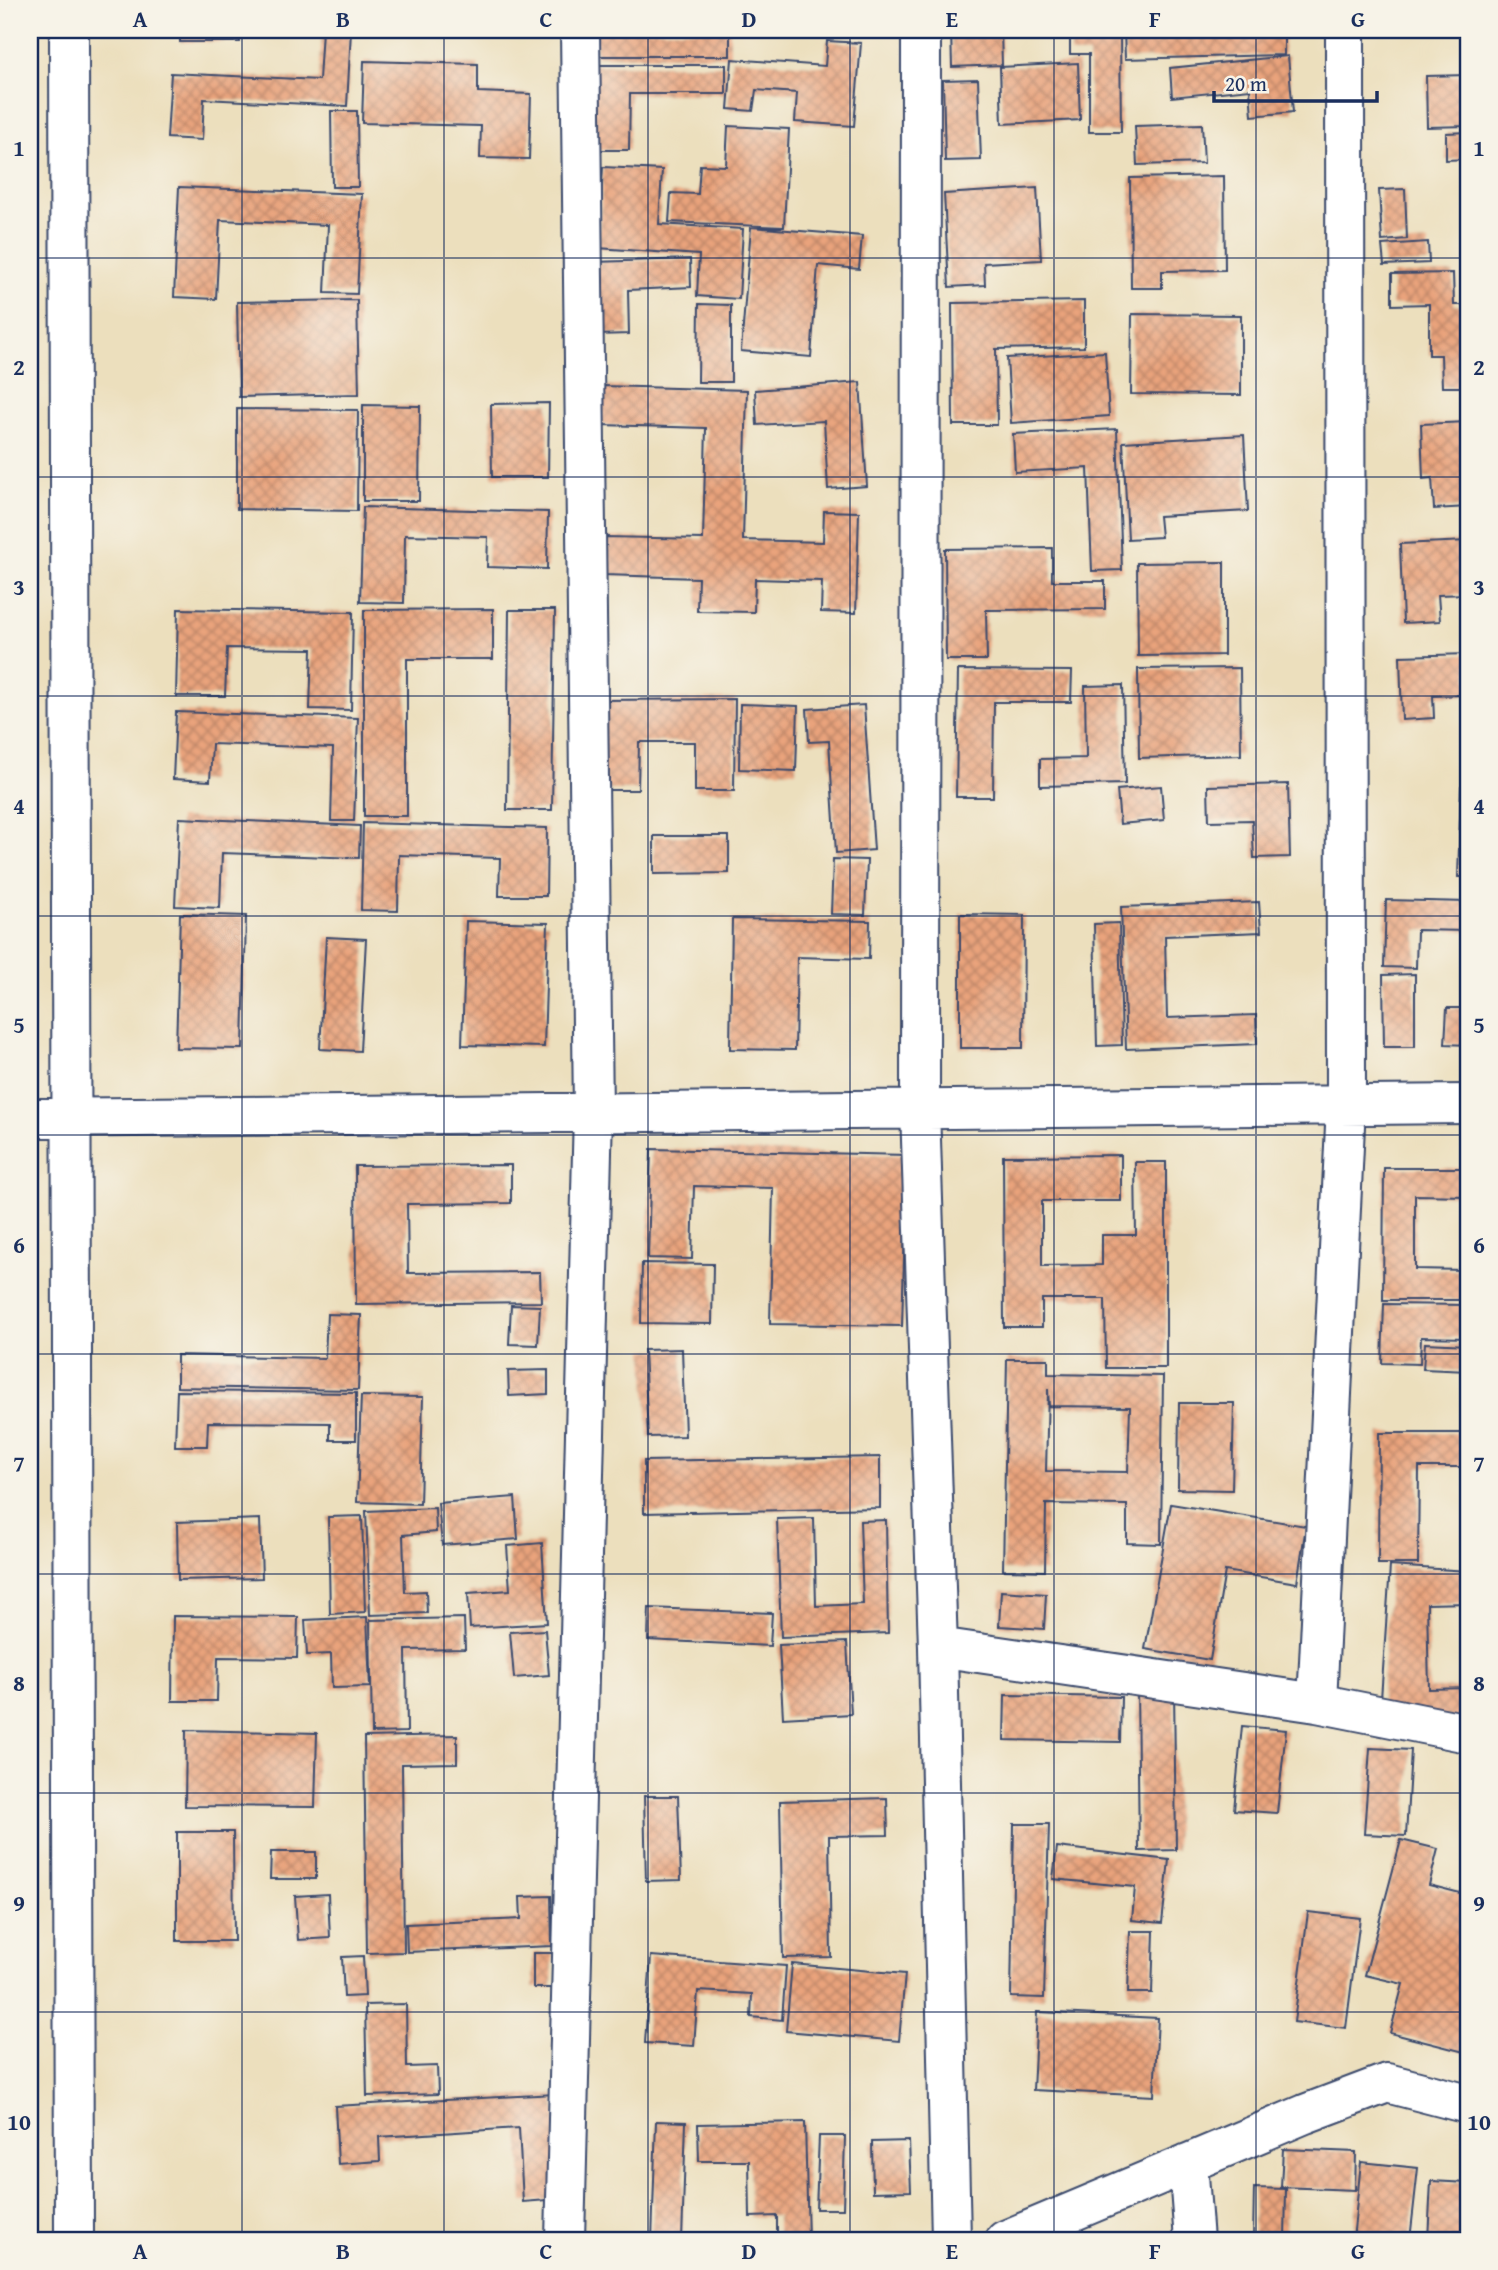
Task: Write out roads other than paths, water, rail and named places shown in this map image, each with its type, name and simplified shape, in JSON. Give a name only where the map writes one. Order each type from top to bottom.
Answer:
[{"type":"street","points":[[69,30],[74,2240]]},
{"type":"street","points":[[565,2240],[593,1112],[580,30]]},
{"type":"street","points":[[921,30],[920,1110],[939,1647],[951,2240]]},
{"type":"street","points":[[1317,1703],[1346,1105],[1345,30]]},
{"type":"street","points":[[30,1118],[1468,1104]]},
{"type":"street","points":[[939,1647],[1317,1703],[1468,1733]]},
{"type":"street","points":[[1004,2240],[1387,2083],[1468,2104]]},
{"type":"street","points":[[1188,2163],[1194,2240]]}]
